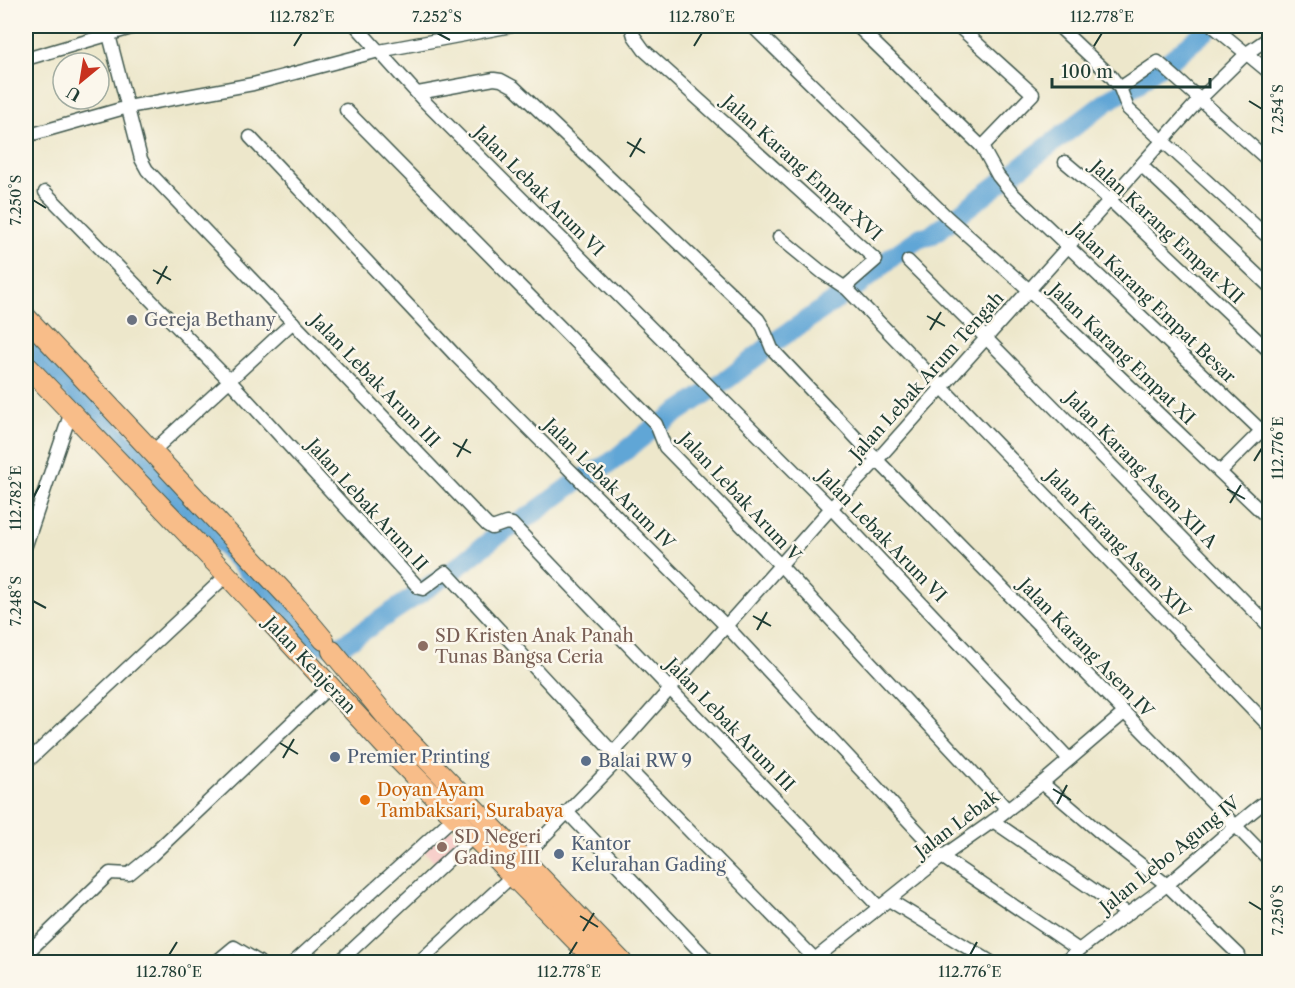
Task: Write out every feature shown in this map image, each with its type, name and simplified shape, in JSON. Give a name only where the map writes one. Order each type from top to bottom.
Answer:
[{"type":"main road","name":"Jalan Kenjeran","points":[[26,317],[288,597],[390,721],[523,858],[560,911],[577,929],[622,963]]},
{"type":"main road","name":"Jalan Kenjeran","points":[[27,368],[227,575],[473,837],[512,876],[560,911]]},
{"type":"main road","name":"Jalan Kenjeran","points":[[577,929],[590,960]]},
{"type":"street","points":[[26,59],[138,26]]},
{"type":"street","name":"Jalan Lebak Arum VI","points":[[356,26],[418,93],[831,508],[1069,759]]},
{"type":"street","points":[[26,136],[128,107],[253,84],[379,51],[512,26]]},
{"type":"street","name":"Jalan Karang Empat XVI","points":[[631,26],[634,36],[644,50],[876,260],[848,290]]},
{"type":"street","name":"Jalan Karang Empat XI","points":[[752,26],[951,220],[1028,289],[1269,520]]},
{"type":"street","name":"Jalan Karang Empat Besar","points":[[857,26],[982,147],[1005,184],[1067,246],[1267,431]]},
{"type":"street","points":[[958,26],[1033,94],[982,147]]},
{"type":"street","points":[[1058,26],[1105,69],[1121,93],[1128,109],[1269,239]]},
{"type":"street","points":[[1215,27],[1269,73]]},
{"type":"street","name":"Jalan Lebak Arum III","points":[[109,35],[144,166],[489,527],[514,526],[884,903],[992,963]]},
{"type":"street","name":"Jalan Lebak Arum Tengah","points":[[523,858],[567,812],[831,508],[877,460],[1161,141],[1247,53],[1269,37]]},
{"type":"street","points":[[1121,93],[1156,62],[1269,162]]},
{"type":"street","points":[[418,93],[494,79],[514,87],[758,319],[771,346],[877,460]]},
{"type":"street","name":"Jalan Lebak Arum V","points":[[346,110],[657,426],[665,447],[781,566],[1007,809]]},
{"type":"street","name":"Jalan Lebak Arum IV","points":[[250,137],[455,355],[726,627],[942,857],[1079,950]]},
{"type":"street","name":"Jalan Karang Empat XII","points":[[1065,162],[1110,200],[1269,352]]},
{"type":"street","points":[[1141,165],[1269,286]]},
{"type":"street","name":"Jalan Lebak Arum II","points":[[45,192],[229,380],[419,588],[423,589],[445,572],[447,573],[616,756],[813,961]]},
{"type":"street","points":[[779,237],[848,290],[941,386]]},
{"type":"street","name":"Jalan Karang Asem XII A","points":[[908,261],[1269,627]]},
{"type":"street","points":[[152,452],[293,322]]},
{"type":"street","name":"Jalan Karang Asem XIV","points":[[941,386],[1269,727]]},
{"type":"street","points":[[26,545],[71,412]]},
{"type":"street","points":[[1220,472],[1267,431]]},
{"type":"street","name":"Jalan Karang Asem IV","points":[[877,460],[1269,861]]},
{"type":"street","points":[[26,763],[227,575]]},
{"type":"street","points":[[26,954],[110,873],[129,874],[150,856],[330,687]]},
{"type":"street","name":"Jalan Lebak","points":[[813,961],[942,857],[1041,783],[1124,713]]},
{"type":"street","points":[[1041,783],[1167,885],[1239,955]]},
{"type":"street","name":"Jalan Lebo Agung IV","points":[[1065,963],[1127,913],[1167,885],[1269,798]]},
{"type":"street","points":[[567,812],[710,963]]},
{"type":"street","points":[[294,963],[454,817]]},
{"type":"street","points":[[993,821],[1127,913]]},
{"type":"street","points":[[339,963],[473,837]]},
{"type":"street","points":[[419,963],[512,876]]},
{"type":"street","points":[[216,963],[234,947],[259,963]]},
{"type":"shaded area","name":"SD Negeri Gading III","points":[[447,824],[461,839],[462,845],[439,867],[422,849]]},
{"type":"waterway","points":[[26,342],[292,616],[310,643],[341,646],[450,573],[495,537],[534,513],[570,486],[610,463],[651,430],[729,378],[776,341],[861,283],[893,256],[921,237],[930,236],[1113,97],[1135,86],[1154,69],[1168,62],[1212,26]]},
{"type":"place","name":"Gereja Bethany","points":[[132,320]]},
{"type":"place","name":"SD Kristen Anak Panah Tunas Bangsa Ceria","points":[[423,646]]},
{"type":"place","name":"Premier Printing","points":[[335,757]]},
{"type":"place","name":"Balai RW 9","points":[[586,761]]},
{"type":"place","name":"Doyan Ayam Tambaksari, Surabaya","points":[[365,800]]},
{"type":"place","name":"SD Negeri Gading III","points":[[442,847]]},
{"type":"place","name":"Kantor Kelurahan Gading","points":[[559,854]]}]
